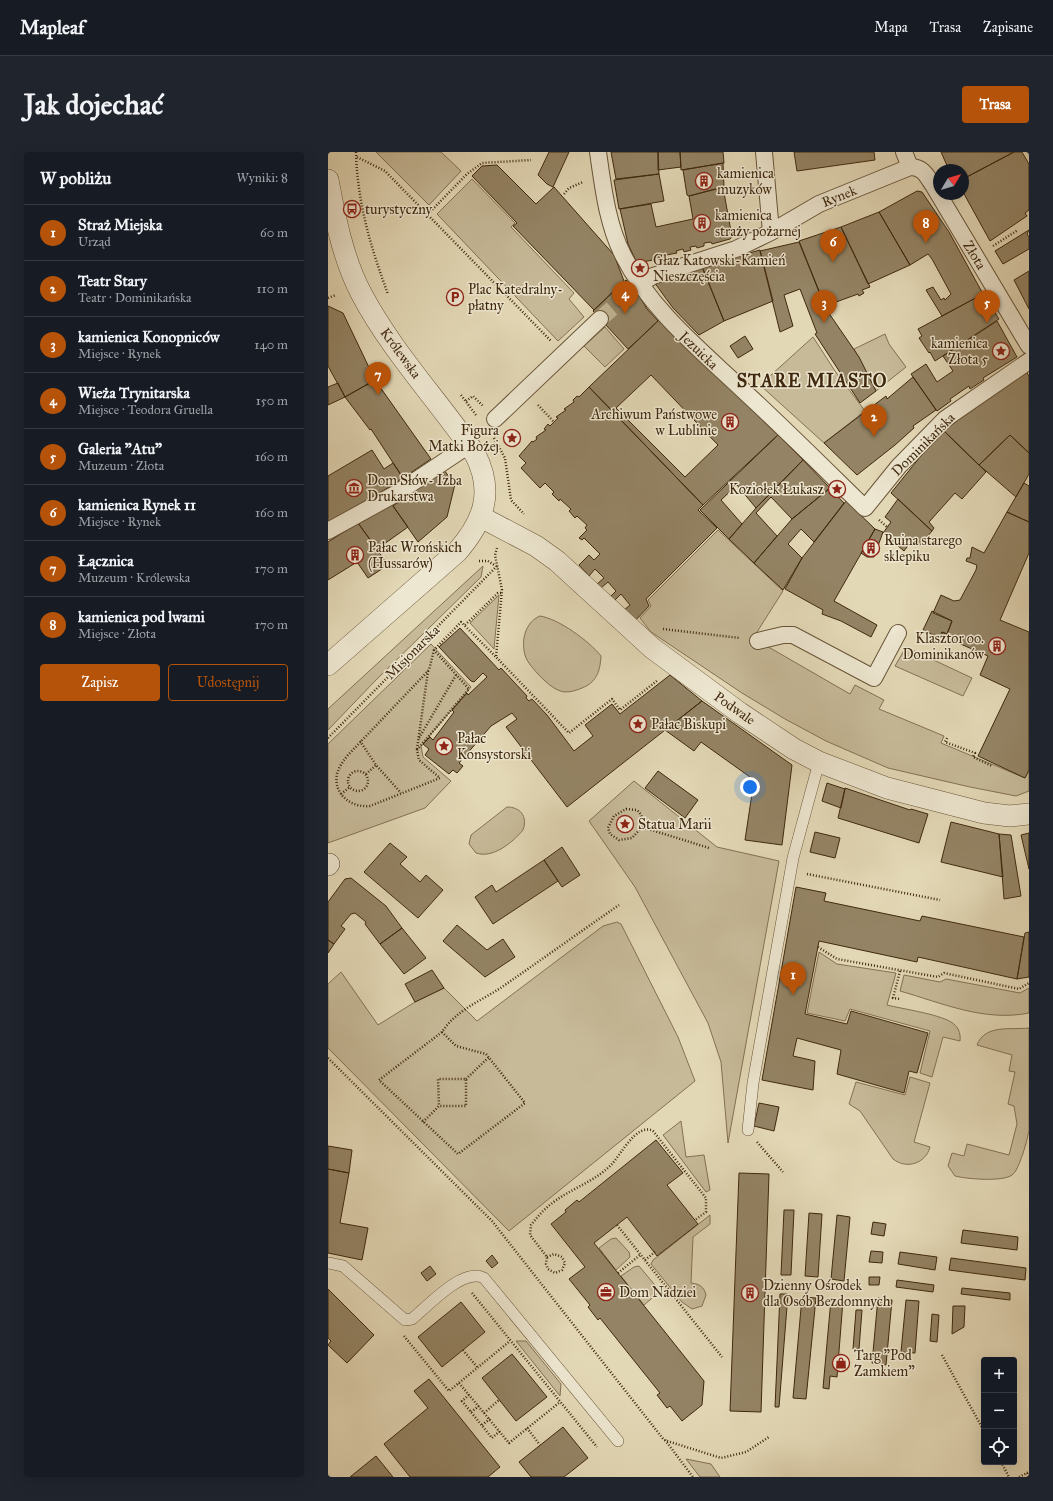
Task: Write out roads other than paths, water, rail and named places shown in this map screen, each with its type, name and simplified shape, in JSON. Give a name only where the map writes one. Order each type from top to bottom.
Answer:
[{"type":"street","name":"Jezuicka","points":[[598,152],[606,200],[617,241],[640,284],[682,334],[746,393],[864,508]]},
{"type":"street","points":[[764,152],[772,232]]},
{"type":"street","name":"Rynek","points":[[640,284],[653,276],[736,249],[772,232],[819,204],[907,159],[919,168],[933,185]]},
{"type":"street","name":"Królewska","points":[[328,180],[348,261],[361,292],[389,339],[469,445],[480,463],[484,505],[481,517]]},
{"type":"street","name":"Złota","points":[[942,200],[1029,346]]},
{"type":"street","points":[[495,419],[600,319]]},
{"type":"street","name":"Dominikańska","points":[[864,508],[908,456],[945,419],[1029,361]]},
{"type":"street","points":[[328,531],[397,493],[469,445]]},
{"type":"street","points":[[328,665],[457,552],[473,533],[481,517]]},
{"type":"street","name":"Podwale","points":[[481,517],[536,546],[556,561],[652,648],[740,713],[794,749],[819,762],[887,788],[942,804],[997,815],[1010,816],[1029,814]]},
{"type":"street","points":[[758,641],[783,635],[793,635],[874,678],[898,633]]},
{"type":"lane","points":[[748,1130],[754,1083],[793,858],[819,762]]},
{"type":"lane","points":[[328,1263],[343,1266],[405,1320],[412,1319],[461,1278],[479,1275],[484,1278],[618,1441]]},
{"type":"tunnel","points":[[600,319],[634,289]]},
{"type":"place","name":"kamienica muzyków","points":[[704,181]]},
{"type":"place","name":"turystyczny","points":[[352,209]]},
{"type":"place","name":"kamienica straży pożarnej","points":[[702,223]]},
{"type":"place","name":"kamienica pod lwami","points":[[926,243]]},
{"type":"place","name":"kamienica Rynek 11","points":[[833,262]]},
{"type":"place","name":"Głaz Katowski-Kamień Nieszczęścia","points":[[640,268]]},
{"type":"place","name":"Plac Katedralny- płatny","points":[[455,297]]},
{"type":"place","name":"Wieża Trynitarska","points":[[625,314]]},
{"type":"place","name":"kamienica Konopniców","points":[[824,323]]},
{"type":"place","name":"Galeria \"Atu\"","points":[[987,323]]},
{"type":"place","name":"kamienica Złota 5","points":[[1001,351]]},
{"type":"place","name":"Łącznica","points":[[378,395]]},
{"type":"place","name":"Archiwum Państwowe w Lublinie","points":[[730,422]]},
{"type":"place","name":"Teatr Stary","points":[[874,437]]},
{"type":"place","name":"Figura Matki Bożej","points":[[512,438]]},
{"type":"place","name":"Dom Słów- Izba Drukarstwa","points":[[354,488]]},
{"type":"place","name":"Koziołek Łukasz","points":[[837,489]]},
{"type":"place","name":"Ruina starego sklepiku","points":[[871,548]]},
{"type":"place","name":"Pałac Wrońskich (Hussarów)","points":[[355,555]]},
{"type":"place","name":"Klasztor oo. Dominikanów","points":[[997,646]]},
{"type":"place","name":"Pałac Biskupi","points":[[638,724]]},
{"type":"place","name":"Pałac Konsystorski","points":[[444,746]]},
{"type":"place","name":"Statua Marii","points":[[625,824]]},
{"type":"place","name":"Straż Miejska","points":[[793,995]]},
{"type":"place","name":"Dom Nadziei","points":[[606,1292]]},
{"type":"place","name":"Dzienny Ośrodek dla Osób Bezdomnych","points":[[750,1293]]},
{"type":"place","name":"Targ \"Pod Zamkiem\"","points":[[841,1363]]},
{"type":"district","name":"STARE MIASTO","points":[[812,381]]}]
